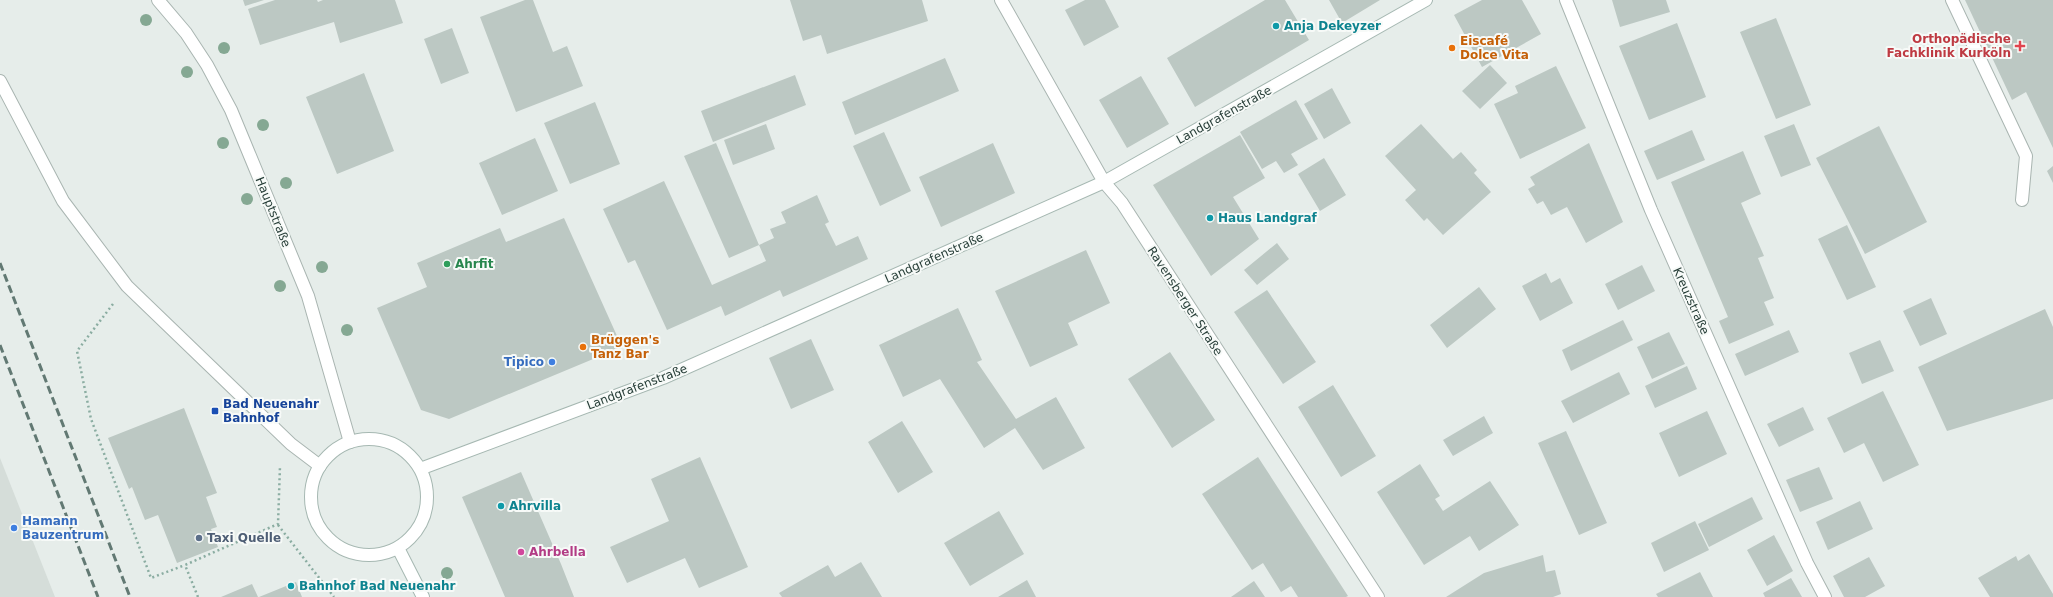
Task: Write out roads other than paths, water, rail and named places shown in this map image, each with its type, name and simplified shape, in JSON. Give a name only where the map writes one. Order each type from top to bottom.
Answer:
[{"type":"street","name":"Hauptstraße","points":[[158,0],[186,33],[207,65],[231,110],[308,296],[350,442]]},
{"type":"street","name":"Ravensberger Straße","points":[[1001,0],[1104,182],[1122,203],[1378,597]]},
{"type":"street","name":"Landgrafenstraße","points":[[420,469],[663,378],[1104,182],[1426,0]]},
{"type":"street","name":"Kreuzstraße","points":[[1566,0],[1651,210],[1807,563],[1825,597]]},
{"type":"street","points":[[1952,0],[2026,156],[2022,200]]},
{"type":"street","points":[[0,81],[63,201],[127,286],[291,444],[320,466]]},
{"type":"street","points":[[374,439],[395,445],[412,458],[420,469],[425,482],[427,495],[424,515],[415,533],[398,548],[385,553],[368,555],[351,553],[336,545],[323,533],[315,518],[311,500],[312,483],[320,466],[329,455],[339,447],[350,442],[374,439]]},
{"type":"street","points":[[398,548],[423,597]]},
{"type":"railway","points":[[0,263],[130,597]]},
{"type":"railway","points":[[0,345],[98,597]]},
{"type":"place","name":"Anja Dekeyzer","points":[[1276,26]]},
{"type":"place","name":"Orthopädische Fachklinik Kurköln","points":[[2020,46]]},
{"type":"place","name":"Eiscafé Dolce Vita","points":[[1452,48]]},
{"type":"place","name":"Haus Landgraf","points":[[1210,218]]},
{"type":"place","name":"Ahrfit","points":[[447,264]]},
{"type":"place","name":"Brüggen's Tanz Bar","points":[[583,347]]},
{"type":"place","name":"Tipico","points":[[552,362]]},
{"type":"place","name":"Bad Neuenahr Bahnhof","points":[[215,411]]},
{"type":"place","name":"Ahrvilla","points":[[501,506]]},
{"type":"place","name":"Hamann Bauzentrum","points":[[14,528]]},
{"type":"place","name":"Taxi Quelle","points":[[199,538]]},
{"type":"place","name":"Ahrbella","points":[[521,552]]},
{"type":"place","name":"Bahnhof Bad Neuenahr","points":[[291,586]]}]
